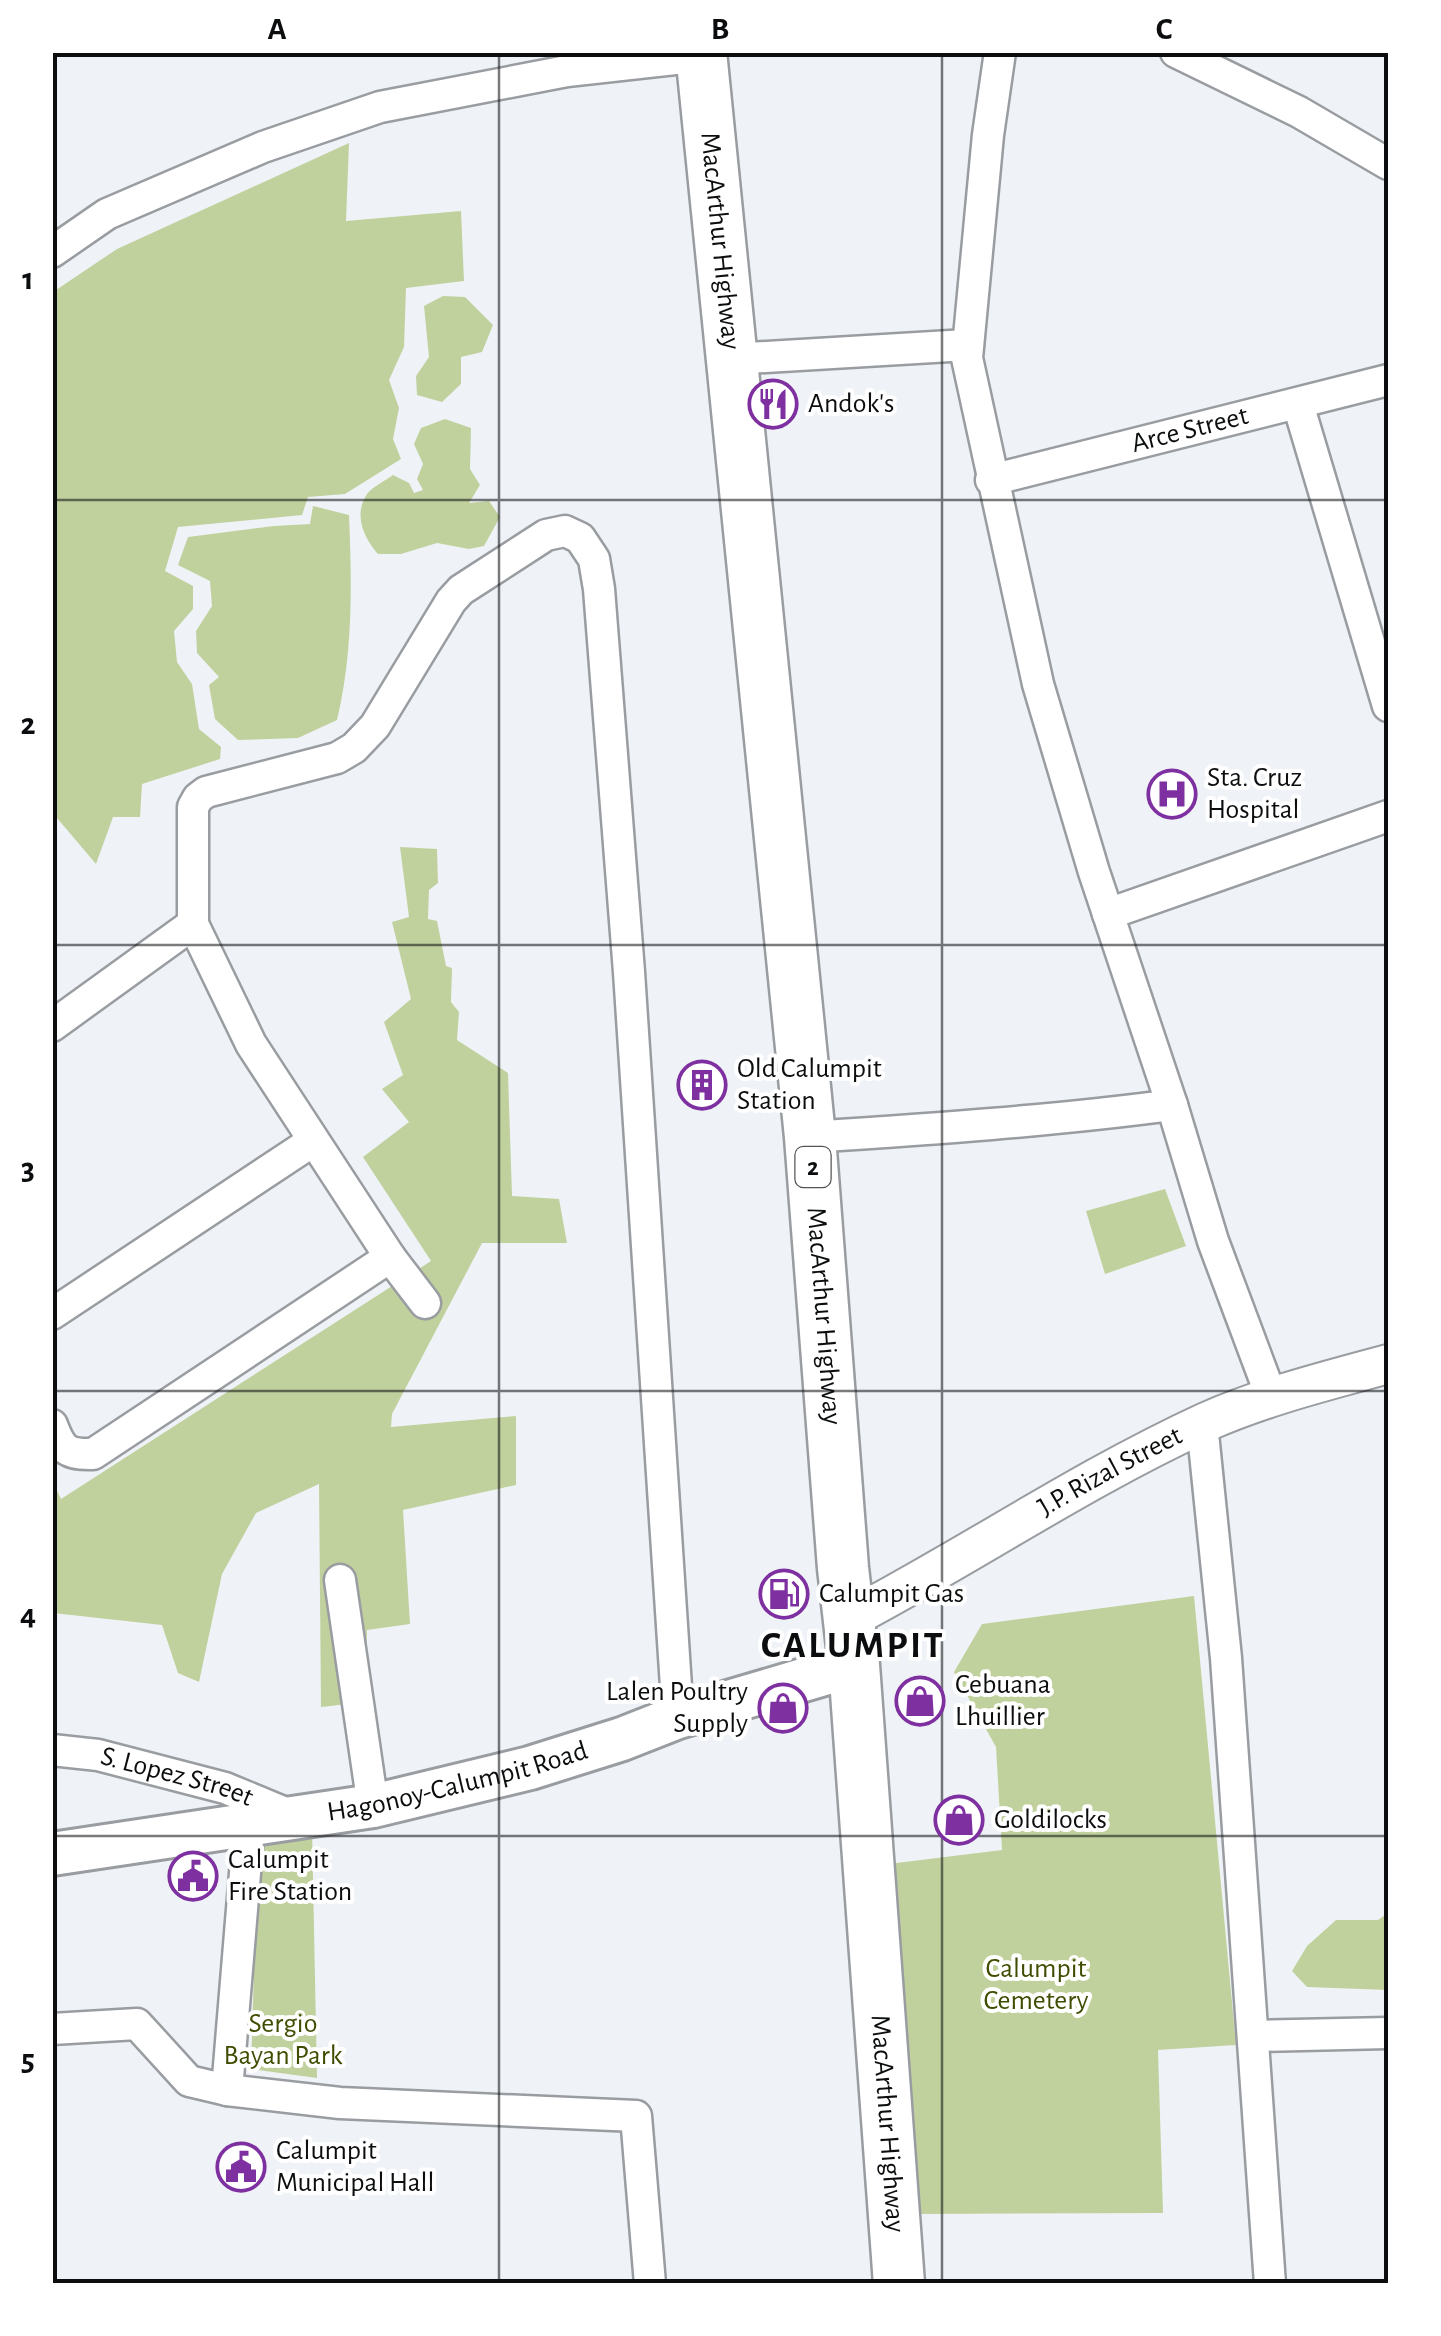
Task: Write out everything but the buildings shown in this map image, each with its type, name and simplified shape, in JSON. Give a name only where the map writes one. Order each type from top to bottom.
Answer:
[{"type":"highway","name":"MacArthur Highway","points":[[701,54],[810,1136],[899,2284]]},
{"type":"main road","name":"Hagonoy-Calumpit Road","points":[[52,1854],[373,1806],[530,1768],[678,1718],[852,1642]]},
{"type":"street","points":[[1000,52],[988,135],[967,358],[1038,684],[1213,1241],[1271,1396]]},
{"type":"street","points":[[1176,52],[1299,112],[1388,164]]},
{"type":"street","points":[[52,252],[107,214],[263,147],[380,107],[568,71],[701,54]]},
{"type":"street","points":[[732,359],[967,345]]},
{"type":"street","name":"Arce Street","points":[[992,480],[1388,380]]},
{"type":"street","points":[[1298,404],[1388,706]]},
{"type":"street","points":[[426,1302],[390,1257],[250,1044],[192,924],[193,807],[206,792],[337,758],[354,748],[376,726],[461,590],[546,536],[564,531],[580,538],[594,559],[600,589],[678,1718]]},
{"type":"street","points":[[1108,914],[1388,816]]},
{"type":"street","points":[[52,1026],[192,924]]},
{"type":"street","points":[[810,1136],[1006,1124],[1172,1105]]},
{"type":"street","points":[[52,1314],[313,1141]]},
{"type":"street","points":[[52,1425],[60,1445],[74,1455],[92,1454],[390,1257]]},
{"type":"street","name":"J.P. Rizal Street","points":[[852,1642],[1085,1485],[1202,1424],[1271,1396],[1388,1364]]},
{"type":"street","points":[[1202,1424],[1222,1606],[1270,2284]]},
{"type":"street","points":[[340,1580],[373,1806]]},
{"type":"street","name":"S. Lopez Street","points":[[52,1750],[98,1756],[226,1788],[295,1817]]},
{"type":"street","points":[[227,2090],[248,1826]]},
{"type":"street","points":[[52,2029],[137,2024],[189,2081],[227,2090],[340,2103],[636,2116],[650,2284]]},
{"type":"street","points":[[1253,2036],[1388,2033]]},
{"type":"green space","points":[[349,143],[346,221],[461,211],[464,281],[406,288],[404,347],[389,380],[399,408],[393,439],[401,459],[345,494],[308,497],[302,515],[178,527],[165,571],[193,586],[193,609],[174,631],[177,662],[192,684],[199,729],[221,747],[220,759],[142,784],[140,817],[113,817],[96,864],[57,818],[53,821],[53,292],[117,249]]},
{"type":"green space","points":[[443,296],[465,297],[493,325],[482,352],[461,357],[461,384],[442,402],[417,395],[416,376],[429,357],[424,306]]},
{"type":"green space","points":[[445,419],[471,428],[470,469],[480,485],[469,503],[489,501],[500,517],[484,546],[469,549],[437,543],[401,554],[378,554],[362,526],[363,502],[369,491],[393,475],[409,483],[414,493],[423,490],[417,479],[423,464],[414,444],[421,428]]},
{"type":"green space","points":[[313,506],[349,515],[350,618],[337,720],[298,738],[238,740],[215,719],[209,685],[219,677],[197,653],[196,631],[212,606],[210,581],[178,565],[188,537],[310,524]]},
{"type":"green space","points":[[400,847],[437,849],[438,883],[429,890],[428,919],[437,921],[446,966],[452,968],[451,1002],[459,1012],[457,1040],[508,1073],[512,1196],[559,1199],[567,1243],[482,1243],[392,1414],[391,1427],[516,1416],[516,1485],[403,1510],[410,1624],[367,1630],[365,1702],[321,1707],[319,1484],[256,1513],[222,1574],[199,1682],[178,1673],[162,1625],[53,1613],[52,1480],[61,1499],[431,1261],[363,1157],[409,1122],[382,1089],[403,1075],[384,1022],[411,999],[392,922],[409,917]]},
{"type":"green space","points":[[1165,1189],[1186,1246],[1105,1274],[1086,1211]]},
{"type":"green space","name":"Calumpit Cemetery","points":[[1194,1596],[1236,2045],[1158,2050],[1163,2213],[915,2214],[888,1864],[1002,1850],[996,1747],[954,1672],[982,1624]]},
{"type":"green space","name":"Sergio Bayan Park","points":[[312,1828],[317,2078],[251,2069],[258,1837]]},
{"type":"green space","points":[[1388,1913],[1388,1990],[1307,1987],[1292,1971],[1307,1946],[1336,1920],[1378,1920]]},
{"type":"place","name":"Andok's","points":[[773,404]]},
{"type":"place","name":"Sta. Cruz Hospital","points":[[1172,794]]},
{"type":"place","name":"Old Calumpit Station","points":[[702,1085]]},
{"type":"place","name":"Calumpit Gas","points":[[784,1594]]},
{"type":"place","name":"Cebuana Lhuillier","points":[[920,1701]]},
{"type":"place","name":"Lalen Poultry Supply","points":[[783,1708]]},
{"type":"place","name":"Goldilocks","points":[[959,1820]]},
{"type":"place","name":"Calumpit Fire Station","points":[[193,1876]]},
{"type":"place","name":"Calumpit Municipal Hall","points":[[241,2167]]},
{"type":"district","name":"CALUMPIT","points":[[853,1646]]}]
